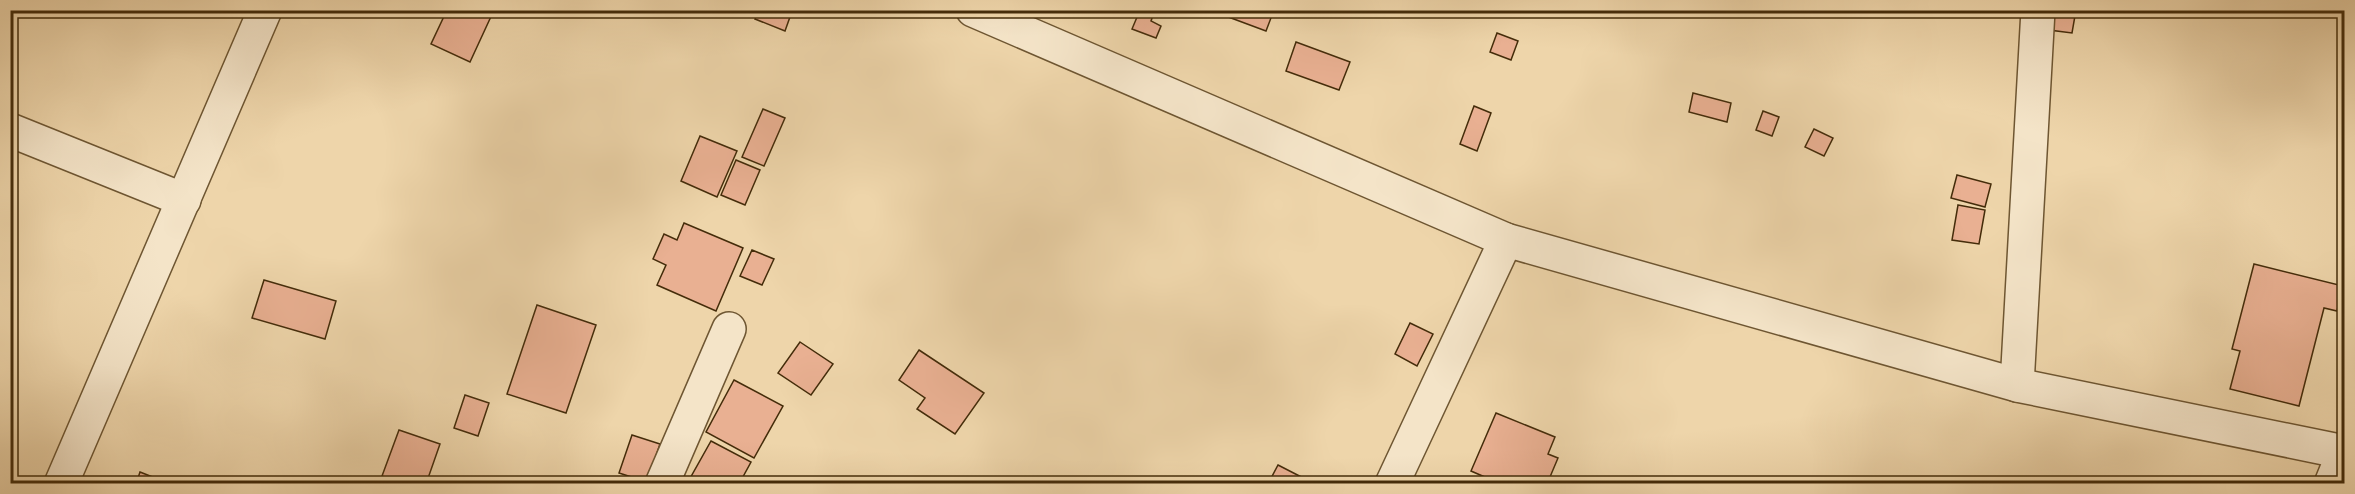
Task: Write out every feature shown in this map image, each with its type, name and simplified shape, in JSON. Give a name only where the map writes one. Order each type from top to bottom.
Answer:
[{"type":"street","points":[[62,483],[265,10]]},
{"type":"street","points":[[973,10],[1506,240],[2017,385],[2344,452],[2331,483]]},
{"type":"street","points":[[2017,385],[2038,10]]},
{"type":"street","points":[[10,130],[184,200]]},
{"type":"street","points":[[1392,483],[1506,240]]},
{"type":"street","points":[[662,483],[729,329]]},
{"type":"building","points":[[447,10],[494,10],[470,62],[431,44]]},
{"type":"building","points":[[759,10],[783,10],[791,14],[785,31],[755,19]]},
{"type":"building","points":[[1140,10],[1155,10],[1151,21],[1161,26],[1156,38],[1132,29]]},
{"type":"building","points":[[1216,10],[1274,10],[1266,31],[1215,12]]},
{"type":"building","points":[[2051,10],[2076,10],[2072,33],[2049,30]]},
{"type":"building","points":[[1497,33],[1518,41],[1511,60],[1490,52]]},
{"type":"building","points":[[1296,42],[1350,62],[1339,90],[1286,71]]},
{"type":"building","points":[[1693,93],[1731,103],[1727,122],[1689,112]]},
{"type":"building","points":[[1474,106],[1491,113],[1477,151],[1460,144]]},
{"type":"building","points":[[763,109],[785,118],[764,166],[742,157]]},
{"type":"building","points":[[1763,111],[1779,117],[1772,136],[1756,130]]},
{"type":"building","points":[[1814,129],[1833,138],[1824,156],[1805,147]]},
{"type":"building","points":[[700,136],[737,151],[717,197],[681,181]]},
{"type":"building","points":[[736,160],[760,170],[745,205],[721,195]]},
{"type":"building","points":[[1957,175],[1991,184],[1985,207],[1951,198]]},
{"type":"building","points":[[1958,205],[1985,210],[1979,244],[1952,240]]},
{"type":"building","points":[[684,223],[743,248],[716,311],[657,285],[666,265],[653,259],[664,234],[677,240]]},
{"type":"building","points":[[752,250],[774,259],[762,285],[740,276]]},
{"type":"building","points":[[2254,264],[2343,286],[2337,311],[2324,308],[2299,406],[2230,389],[2240,351],[2232,349]]},
{"type":"building","points":[[264,280],[336,301],[325,339],[252,318]]},
{"type":"building","points":[[537,305],[596,325],[566,413],[507,394]]},
{"type":"building","points":[[1410,323],[1433,334],[1417,366],[1395,354]]},
{"type":"building","points":[[800,342],[833,364],[811,395],[778,373]]},
{"type":"building","points":[[919,350],[984,393],[955,434],[917,409],[925,398],[899,380]]},
{"type":"building","points":[[734,380],[783,406],[754,458],[706,432]]},
{"type":"building","points":[[465,395],[489,403],[478,436],[454,428]]},
{"type":"building","points":[[1496,413],[1555,437],[1548,454],[1558,458],[1547,484],[1501,484],[1471,471]]},
{"type":"building","points":[[399,430],[440,444],[426,484],[403,484],[382,476]]},
{"type":"building","points":[[632,435],[660,444],[647,482],[619,473]]},
{"type":"building","points":[[711,441],[751,462],[739,484],[692,484],[688,482]]},
{"type":"building","points":[[1278,465],[1315,484],[1268,484]]},
{"type":"building","points":[[140,472],[165,482],[164,484],[136,484]]}]
